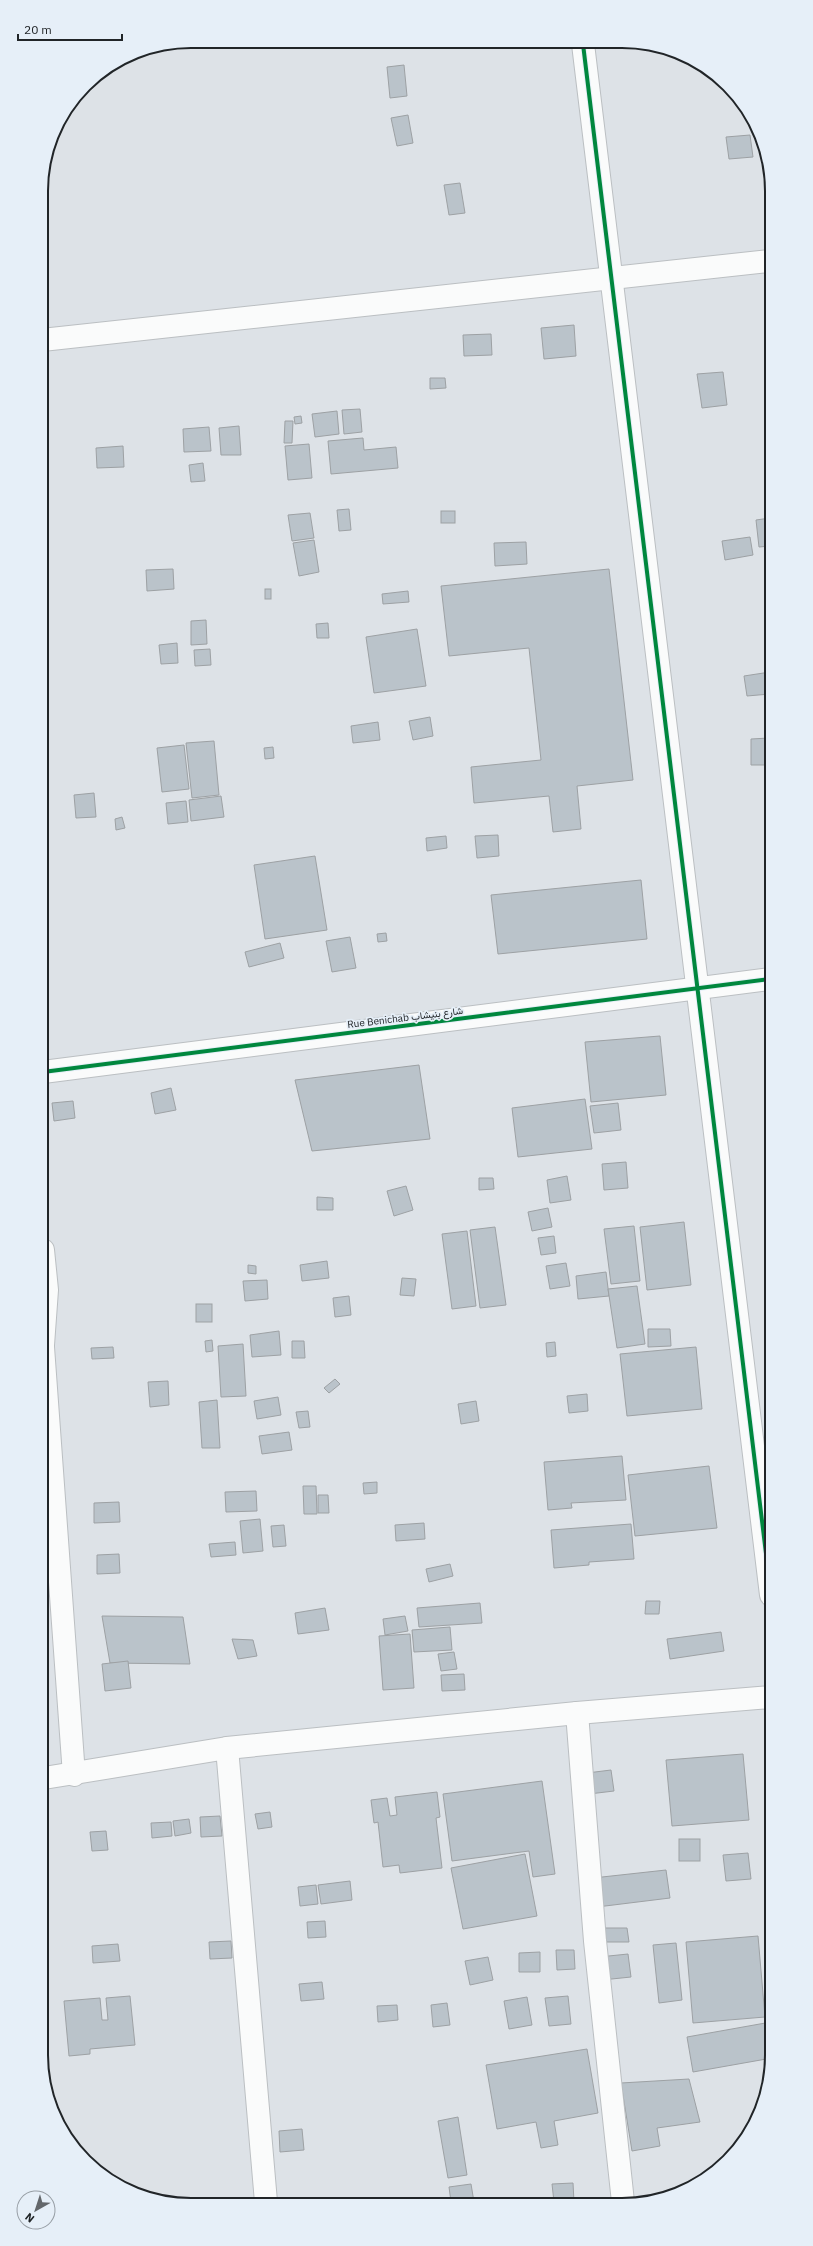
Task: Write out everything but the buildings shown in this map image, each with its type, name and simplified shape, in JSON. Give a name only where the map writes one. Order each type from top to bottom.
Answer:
[{"type":"street","points":[[583,48],[765,1545]]},
{"type":"street","points":[[48,339],[765,261]]},
{"type":"street","name":"Rue Benichab شارع بنيشاب","points":[[48,1071],[765,980]]},
{"type":"street","points":[[48,1415],[74,1775]]},
{"type":"street","points":[[48,1778],[74,1775],[228,1748],[577,1713],[765,1697]]},
{"type":"street","points":[[577,1713],[595,1941],[623,2198]]},
{"type":"street","points":[[228,1748],[266,2198]]},
{"type":"cycle path","points":[[583,48],[765,1546]]},
{"type":"cycle path","points":[[48,1071],[765,980]]}]
